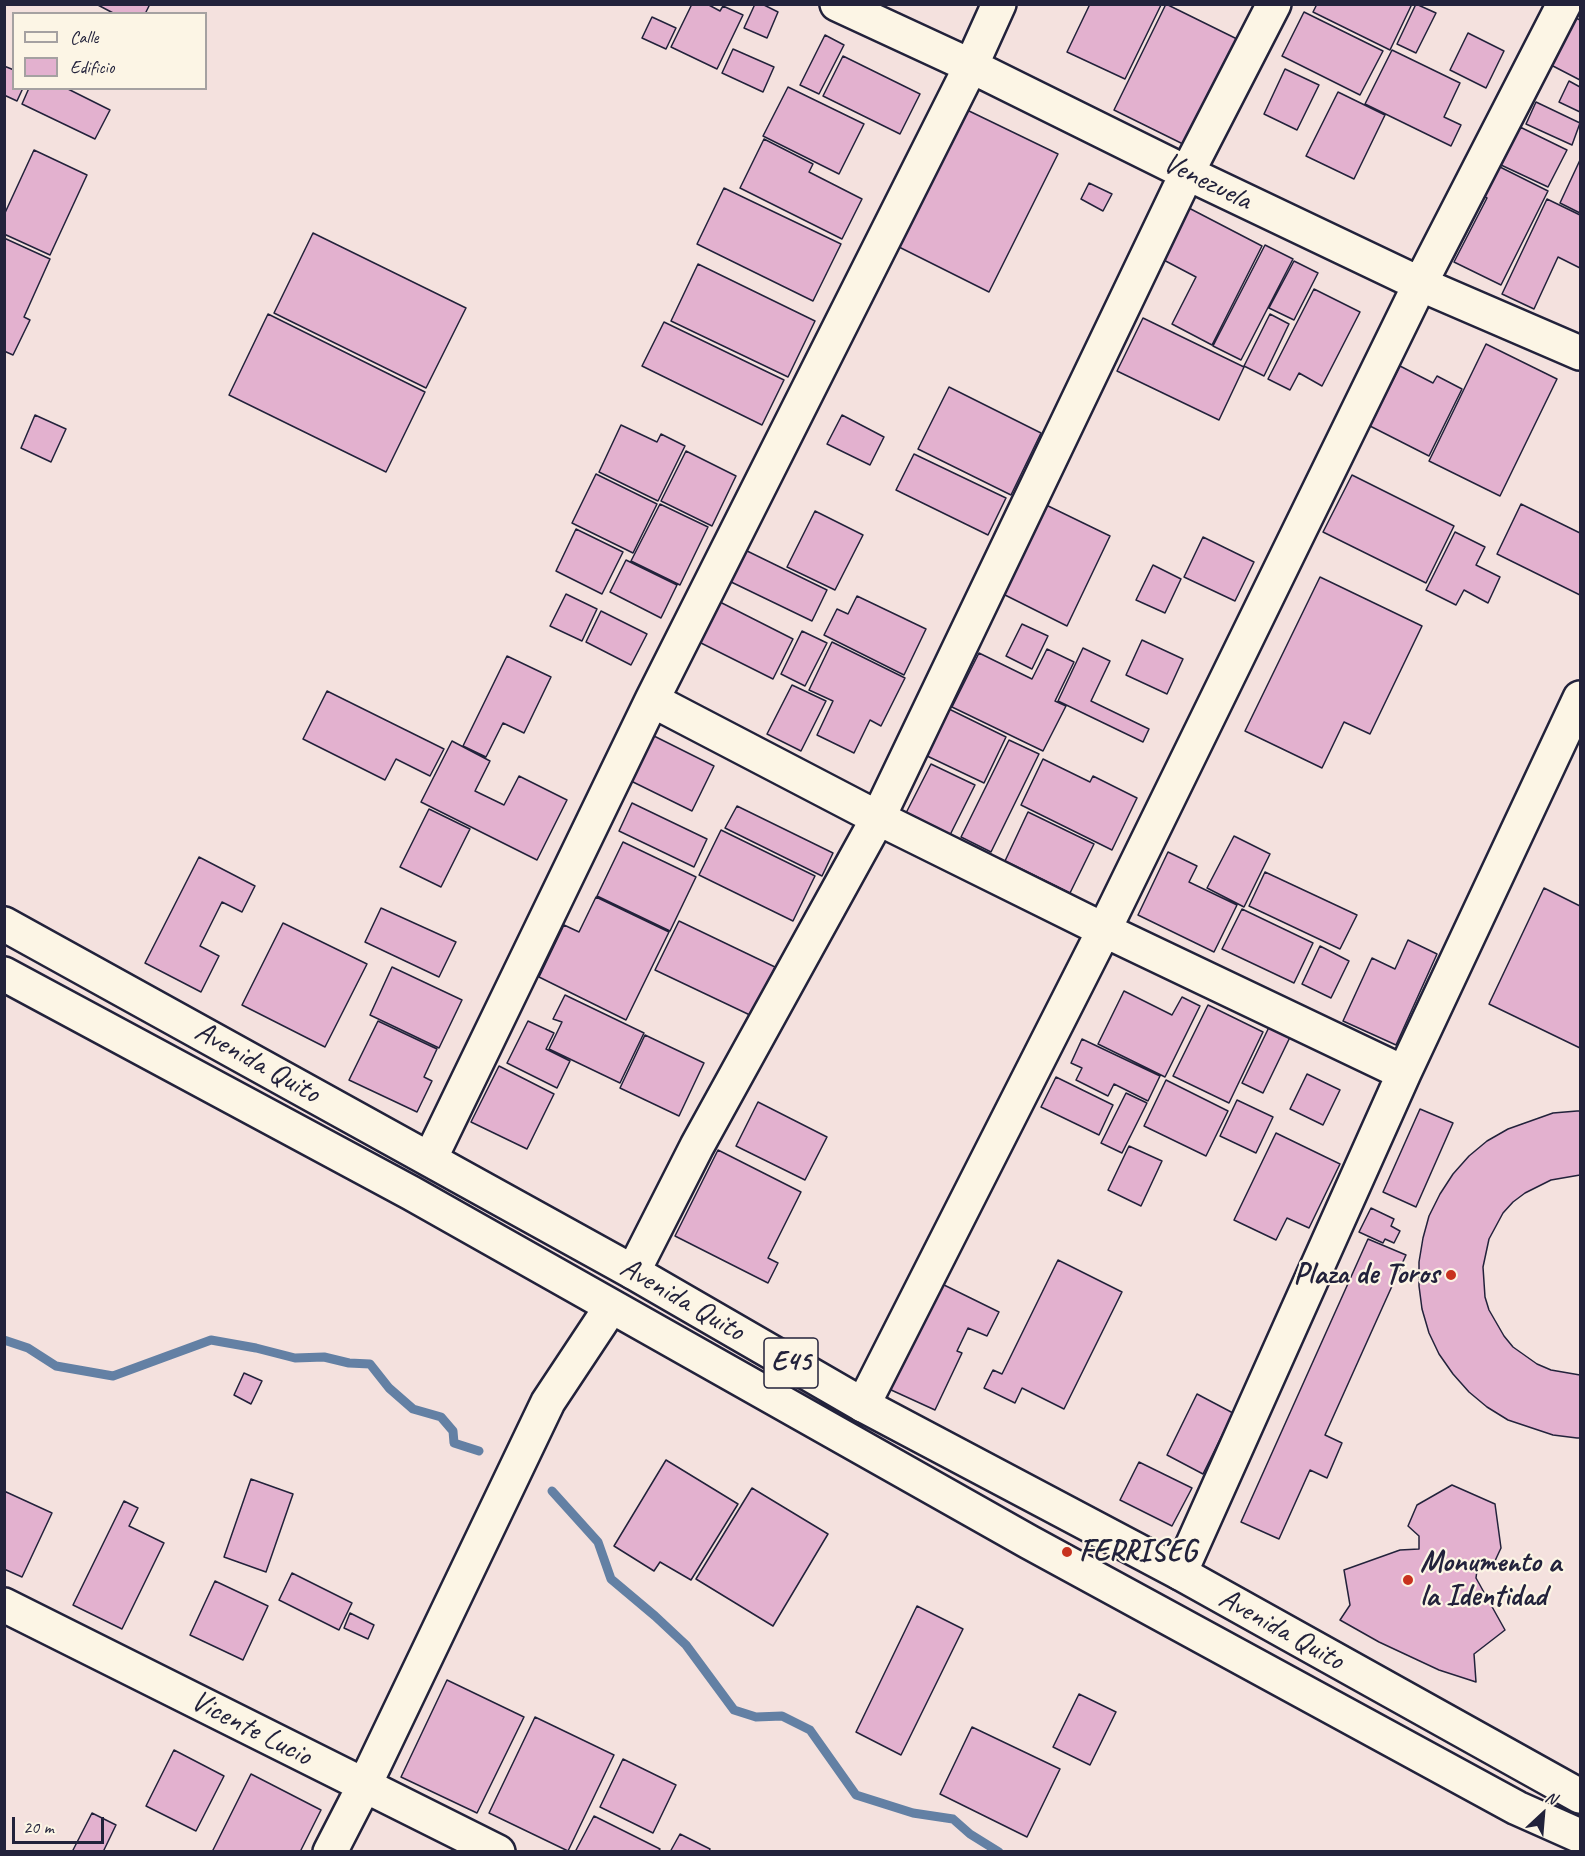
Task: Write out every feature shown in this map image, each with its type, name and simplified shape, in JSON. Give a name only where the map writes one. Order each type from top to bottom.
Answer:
[{"type":"main road","name":"Venezuela","points":[[837,4],[971,66],[1187,173],[1420,284],[1581,353]]},
{"type":"main road","points":[[430,1159],[652,700],[971,66],[999,4]]},
{"type":"main road","points":[[633,1272],[697,1146],[878,818],[1187,173],[1274,4]]},
{"type":"main road","points":[[863,1405],[1104,930],[1420,284],[1564,4]]},
{"type":"main road","points":[[1180,1573],[1404,1073],[1581,698]]},
{"type":"main road","points":[[652,700],[878,818],[1104,930],[1404,1073]]},
{"type":"main road","name":"Avenida Quito","points":[[4,924],[633,1272],[863,1405],[1180,1573],[1581,1796]]},
{"type":"main road","name":"Avenida Quito","points":[[4,974],[401,1188],[1029,1542],[1506,1802],[1581,1836]]},
{"type":"main road","points":[[330,1851],[364,1786],[548,1402],[611,1307]]},
{"type":"main road","name":"Vicente Lucio","points":[[4,1605],[498,1851]]},
{"type":"building","points":[[96,4],[150,4],[146,12],[111,12]]},
{"type":"building","points":[[692,4],[707,4],[720,11],[723,6],[743,15],[717,69],[671,47]]},
{"type":"building","points":[[755,4],[762,4],[778,12],[767,38],[744,28]]},
{"type":"building","points":[[1090,4],[1161,5],[1125,79],[1067,52]]},
{"type":"building","points":[[1166,4],[1239,40],[1187,146],[1114,110]]},
{"type":"building","points":[[1317,4],[1412,4],[1390,50],[1313,12]]},
{"type":"building","points":[[1416,4],[1436,13],[1416,53],[1397,44]]},
{"type":"building","points":[[1304,12],[1383,51],[1360,95],[1282,56]]},
{"type":"building","points":[[652,17],[676,28],[666,49],[642,38]]},
{"type":"building","points":[[1576,18],[1580,20],[1580,80],[1551,65]]},
{"type":"building","points":[[1468,33],[1504,51],[1486,88],[1450,70]]},
{"type":"building","points":[[825,35],[844,45],[819,94],[800,85]]},
{"type":"building","points":[[733,49],[774,67],[763,92],[722,73]]},
{"type":"building","points":[[1392,50],[1460,83],[1444,117],[1461,125],[1451,146],[1365,104]]},
{"type":"building","points":[[843,56],[920,94],[900,134],[823,96]]},
{"type":"building","points":[[4,66],[12,69],[12,90],[22,90],[17,101],[4,95]]},
{"type":"building","points":[[1285,69],[1319,85],[1297,130],[1264,114]]},
{"type":"building","points":[[1569,81],[1580,87],[1580,112],[1559,102]]},
{"type":"building","points":[[788,87],[864,124],[839,174],[763,136]]},
{"type":"building","points":[[28,90],[70,90],[110,110],[95,139],[22,104]]},
{"type":"building","points":[[1338,92],[1385,115],[1354,179],[1306,156]]},
{"type":"building","points":[[1536,102],[1580,123],[1572,145],[1526,124]]},
{"type":"building","points":[[967,110],[1058,154],[989,292],[899,247]]},
{"type":"building","points":[[1520,127],[1567,150],[1548,187],[1501,165]]},
{"type":"building","points":[[764,139],[813,164],[809,172],[862,199],[842,239],[740,188]]},
{"type":"building","points":[[34,150],[87,175],[50,255],[4,234],[4,215]]},
{"type":"building","points":[[1580,160],[1580,213],[1560,203]]},
{"type":"building","points":[[1498,166],[1548,191],[1501,285],[1454,262],[1487,198],[1483,196]]},
{"type":"building","points":[[1089,183],[1112,194],[1103,211],[1081,199]]},
{"type":"building","points":[[724,188],[841,244],[813,301],[697,244]]},
{"type":"building","points":[[1547,199],[1580,215],[1580,268],[1558,257],[1534,309],[1502,294]]},
{"type":"building","points":[[1185,206],[1262,246],[1212,345],[1172,324],[1196,277],[1158,257]]},
{"type":"building","points":[[313,233],[466,308],[426,388],[274,313]]},
{"type":"building","points":[[4,238],[50,259],[24,317],[30,320],[13,355],[4,351]]},
{"type":"building","points":[[1265,245],[1293,259],[1241,360],[1213,346]]},
{"type":"building","points":[[1294,261],[1318,273],[1294,320],[1269,308]]},
{"type":"building","points":[[698,264],[815,321],[788,377],[671,321]]},
{"type":"building","points":[[1314,289],[1360,312],[1322,386],[1299,373],[1290,390],[1268,379]]},
{"type":"building","points":[[268,314],[425,392],[386,472],[229,395]]},
{"type":"building","points":[[1270,314],[1289,324],[1264,376],[1244,366]]},
{"type":"building","points":[[1143,318],[1244,367],[1219,420],[1117,371]]},
{"type":"building","points":[[664,322],[784,380],[762,425],[642,366]]},
{"type":"building","points":[[1486,344],[1557,379],[1500,496],[1429,461]]},
{"type":"building","points":[[1400,366],[1433,383],[1437,376],[1462,389],[1429,456],[1370,426]]},
{"type":"building","points":[[949,387],[1041,433],[1011,495],[918,449]]},
{"type":"building","points":[[35,415],[66,429],[51,462],[21,448]]},
{"type":"building","points":[[842,415],[884,437],[870,465],[827,444]]},
{"type":"building","points":[[621,425],[657,442],[661,434],[685,446],[658,501],[599,472]]},
{"type":"building","points":[[686,451],[736,476],[712,526],[661,501]]},
{"type":"building","points":[[914,454],[1006,498],[988,535],[896,490]]},
{"type":"building","points":[[596,474],[657,504],[633,553],[572,523]]},
{"type":"building","points":[[1352,475],[1454,526],[1426,583],[1323,532]]},
{"type":"building","points":[[1042,503],[1110,536],[1067,626],[999,592]]},
{"type":"building","points":[[660,504],[708,527],[680,585],[631,561]]},
{"type":"building","points":[[1521,504],[1580,533],[1580,595],[1497,554]]},
{"type":"building","points":[[815,511],[863,535],[835,590],[787,567]]},
{"type":"building","points":[[576,529],[623,552],[602,594],[556,571]]},
{"type":"building","points":[[1455,532],[1485,547],[1476,565],[1500,577],[1488,603],[1464,590],[1456,605],[1426,590]]},
{"type":"building","points":[[1203,537],[1254,562],[1235,601],[1184,577]]},
{"type":"building","points":[[743,549],[827,590],[812,621],[727,580]]},
{"type":"building","points":[[626,560],[677,585],[661,618],[610,592]]},
{"type":"building","points":[[1153,565],[1181,579],[1165,613],[1136,600]]},
{"type":"building","points":[[1320,577],[1422,626],[1370,734],[1344,722],[1322,768],[1245,731]]},
{"type":"building","points":[[566,594],[597,609],[582,641],[550,626]]},
{"type":"building","points":[[857,596],[926,629],[904,675],[824,635],[837,609],[848,614]]},
{"type":"building","points":[[714,599],[793,639],[773,679],[695,640]]},
{"type":"building","points":[[601,611],[647,634],[631,665],[586,642]]},
{"type":"building","points":[[1022,624],[1048,636],[1032,669],[1006,656]]},
{"type":"building","points":[[802,631],[827,643],[805,686],[781,674]]},
{"type":"building","points":[[1142,640],[1183,659],[1167,694],[1126,675]]},
{"type":"building","points":[[832,642],[905,678],[881,726],[870,720],[854,753],[817,735],[833,701],[809,690]]},
{"type":"building","points":[[1083,648],[1110,661],[1091,701],[1149,729],[1143,742],[1058,701]]},
{"type":"building","points":[[1047,649],[1074,662],[1055,701],[1066,706],[1043,751],[952,707],[979,653],[1032,679]]},
{"type":"building","points":[[507,656],[551,677],[524,733],[503,723],[486,757],[463,746]]},
{"type":"building","points":[[792,685],[826,701],[801,751],[767,734]]},
{"type":"building","points":[[327,691],[444,749],[430,776],[396,759],[385,780],[303,739]]},
{"type":"building","points":[[947,708],[1006,737],[984,783],[925,755]]},
{"type":"building","points":[[654,736],[714,766],[692,811],[631,781]]},
{"type":"building","points":[[1009,740],[1039,754],[991,852],[961,837]]},
{"type":"building","points":[[452,741],[490,761],[475,791],[504,805],[519,776],[567,800],[537,860],[421,802]]},
{"type":"building","points":[[1043,759],[1090,782],[1093,776],[1137,798],[1112,850],[1021,805]]},
{"type":"building","points":[[931,764],[975,785],[950,835],[906,813]]},
{"type":"building","points":[[632,803],[707,839],[694,867],[619,831]]},
{"type":"building","points":[[737,806],[833,853],[822,876],[725,828]]},
{"type":"building","points":[[429,809],[470,829],[441,887],[400,867]]},
{"type":"building","points":[[1028,812],[1094,844],[1070,893],[1005,861]]},
{"type":"building","points":[[721,830],[815,876],[793,921],[699,875]]},
{"type":"building","points":[[1234,836],[1270,854],[1244,907],[1207,888]]},
{"type":"building","points":[[623,842],[696,877],[670,931],[597,896]]},
{"type":"building","points":[[1168,852],[1197,866],[1189,882],[1237,905],[1214,952],[1138,915]]},
{"type":"building","points":[[199,857],[255,886],[242,912],[222,902],[200,946],[219,956],[201,992],[145,963]]},
{"type":"building","points":[[1265,872],[1357,915],[1340,949],[1249,906]]},
{"type":"building","points":[[1544,888],[1580,906],[1580,1048],[1489,1004]]},
{"type":"building","points":[[596,897],[669,932],[626,1020],[539,977],[564,925],[579,932]]},
{"type":"building","points":[[381,908],[456,942],[439,977],[365,942]]},
{"type":"building","points":[[1242,909],[1313,943],[1294,983],[1222,949]]},
{"type":"building","points":[[679,921],[775,967],[752,1016],[655,970]]},
{"type":"building","points":[[283,923],[367,964],[325,1047],[242,1005]]},
{"type":"building","points":[[1408,940],[1437,954],[1396,1045],[1343,1021],[1372,958],[1395,969]]},
{"type":"building","points":[[1320,946],[1349,961],[1331,998],[1302,984]]},
{"type":"building","points":[[392,967],[462,1000],[439,1048],[370,1015]]},
{"type":"building","points":[[1124,991],[1172,1015],[1182,997],[1200,1006],[1165,1077],[1098,1044]]},
{"type":"building","points":[[565,995],[644,1033],[620,1083],[549,1049],[562,1022],[553,1019]]},
{"type":"building","points":[[1208,1005],[1263,1032],[1229,1103],[1173,1076]]},
{"type":"building","points":[[378,1021],[437,1049],[424,1077],[432,1081],[417,1112],[349,1080]]},
{"type":"building","points":[[528,1021],[554,1033],[546,1049],[570,1061],[557,1088],[507,1063]]},
{"type":"building","points":[[1272,1021],[1293,1031],[1263,1093],[1242,1083]]},
{"type":"building","points":[[645,1035],[704,1063],[679,1116],[620,1088]]},
{"type":"building","points":[[1082,1039],[1160,1076],[1148,1101],[1114,1084],[1108,1096],[1076,1080],[1082,1068],[1071,1063]]},
{"type":"building","points":[[499,1066],[554,1094],[527,1149],[471,1122]]},
{"type":"building","points":[[1307,1074],[1340,1090],[1323,1125],[1290,1109]]},
{"type":"building","points":[[1056,1077],[1113,1105],[1099,1135],[1041,1107]]},
{"type":"building","points":[[1166,1080],[1228,1111],[1206,1156],[1144,1126]]},
{"type":"building","points":[[1126,1093],[1147,1103],[1122,1153],[1101,1143]]},
{"type":"building","points":[[1237,1100],[1273,1117],[1256,1153],[1220,1136]]},
{"type":"building","points":[[758,1102],[827,1137],[805,1180],[736,1146]]},
{"type":"building","points":[[1420,1109],[1453,1123],[1416,1207],[1383,1192]]},
{"type":"building","name":"Plaza de Toros","points":[[1580,1111],[1580,1175],[1551,1180],[1513,1202],[1503,1213],[1489,1239],[1483,1267],[1485,1297],[1489,1310],[1513,1347],[1537,1364],[1551,1370],[1580,1375],[1580,1438],[1553,1435],[1508,1420],[1469,1392],[1439,1354],[1429,1333],[1422,1309],[1419,1262],[1429,1216],[1453,1174],[1469,1156],[1487,1141],[1508,1129],[1553,1113]]},
{"type":"building","points":[[1276,1133],[1340,1164],[1309,1228],[1287,1218],[1276,1240],[1234,1220]]},
{"type":"building","points":[[1129,1146],[1162,1161],[1141,1206],[1108,1190]]},
{"type":"building","points":[[718,1150],[801,1192],[768,1258],[778,1263],[768,1283],[675,1236]]},
{"type":"building","points":[[1371,1208],[1394,1219],[1391,1226],[1400,1231],[1394,1243],[1385,1239],[1383,1243],[1359,1232]]},
{"type":"building","points":[[1368,1239],[1406,1255],[1325,1435],[1342,1443],[1327,1478],[1310,1470],[1279,1539],[1241,1522]]},
{"type":"building","points":[[1058,1260],[1122,1292],[1064,1409],[1022,1388],[1015,1403],[984,1388],[993,1370],[1002,1374]]},
{"type":"building","points":[[940,1283],[999,1312],[987,1336],[968,1328],[957,1351],[962,1353],[935,1410],[889,1389]]},
{"type":"building","points":[[244,1373],[262,1381],[251,1404],[234,1395]]},
{"type":"building","points":[[1197,1394],[1233,1413],[1203,1474],[1167,1455]]},
{"type":"building","points":[[666,1460],[738,1504],[691,1580],[660,1562],[654,1571],[614,1546]]},
{"type":"building","points":[[1139,1462],[1192,1488],[1172,1526],[1120,1500]]},
{"type":"building","points":[[251,1479],[293,1494],[266,1572],[224,1557]]},
{"type":"building","points":[[1452,1485],[1495,1504],[1501,1548],[1494,1563],[1478,1562],[1476,1578],[1505,1630],[1474,1654],[1476,1682],[1439,1670],[1379,1642],[1340,1620],[1350,1605],[1344,1570],[1400,1550],[1419,1549],[1419,1536],[1408,1526],[1417,1505]]},
{"type":"building","points":[[752,1488],[828,1534],[773,1626],[696,1579]]},
{"type":"building","points":[[4,1491],[52,1513],[22,1577],[4,1569]]},
{"type":"building","points":[[124,1501],[138,1508],[129,1526],[164,1543],[122,1629],[73,1605]]},
{"type":"building","points":[[292,1573],[352,1603],[339,1630],[279,1600]]},
{"type":"building","points":[[215,1581],[268,1606],[243,1660],[190,1635]]},
{"type":"building","points":[[917,1606],[963,1629],[901,1755],[856,1732]]},
{"type":"building","points":[[350,1613],[374,1625],[368,1639],[344,1628]]},
{"type":"building","points":[[447,1680],[524,1717],[477,1813],[401,1777]]},
{"type":"building","points":[[1079,1694],[1116,1712],[1090,1765],[1053,1747]]},
{"type":"building","points":[[535,1717],[614,1755],[568,1851],[489,1813]]},
{"type":"building","points":[[972,1727],[1060,1769],[1027,1837],[940,1794]]},
{"type":"building","points":[[174,1750],[224,1776],[196,1831],[146,1806]]},
{"type":"building","points":[[623,1759],[676,1785],[653,1833],[600,1807]]},
{"type":"building","points":[[251,1774],[321,1810],[300,1852],[212,1852]]},
{"type":"building","points":[[92,1813],[116,1825],[103,1852],[72,1852]]},
{"type":"building","points":[[594,1816],[660,1849],[658,1852],[575,1852]]},
{"type":"building","points":[[680,1834],[710,1849],[709,1852],[670,1852]]},
{"type":"waterway","points":[[4,1340],[28,1348],[56,1366],[113,1376],[211,1340],[295,1358],[324,1357],[349,1363],[370,1364],[389,1388],[413,1409],[441,1417],[453,1431],[454,1443],[479,1451]]},
{"type":"waterway","points":[[552,1491],[598,1542],[611,1579],[686,1645],[734,1710],[756,1717],[782,1716],[810,1730],[856,1795],[913,1813],[953,1819],[970,1834],[999,1852]]},
{"type":"place","name":"Plaza de Toros","points":[[1451,1275]]},
{"type":"place","name":"FERRISEG","points":[[1067,1552]]},
{"type":"place","name":"Monumento a la Identidad","points":[[1408,1580]]}]
